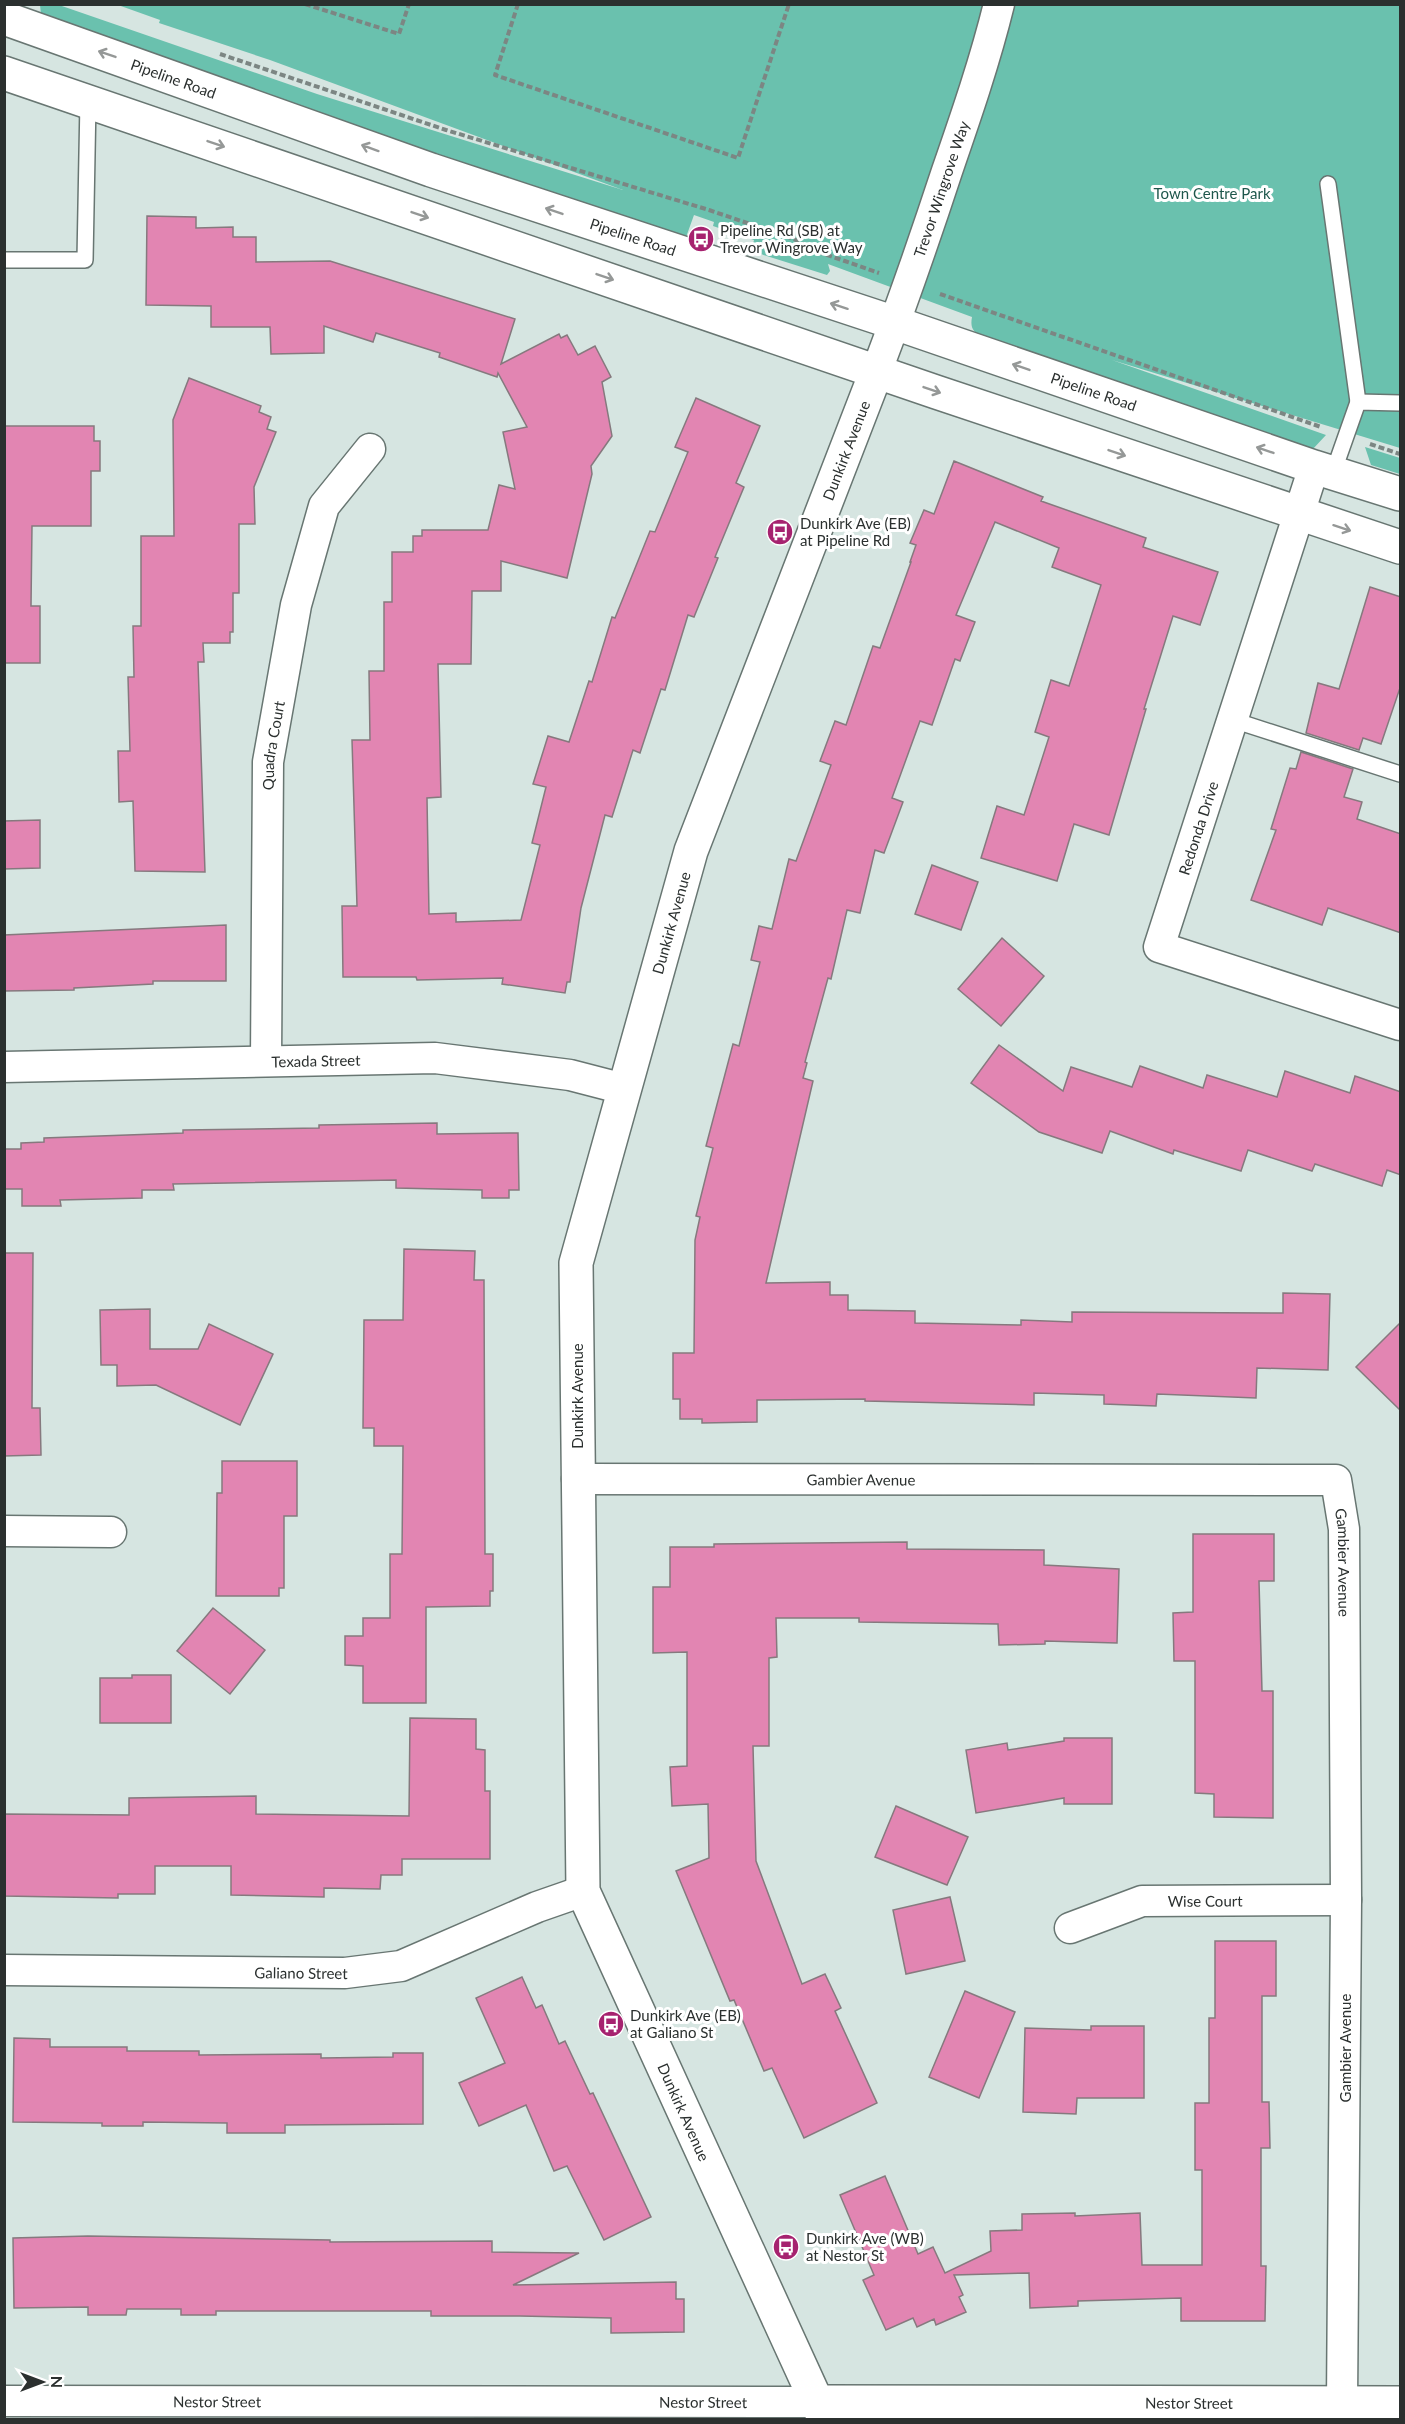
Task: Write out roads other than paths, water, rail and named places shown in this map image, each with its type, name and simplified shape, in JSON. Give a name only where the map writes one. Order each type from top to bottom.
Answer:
[{"type":"main road","name":"Pipeline Road","points":[[4,18],[431,170],[895,323],[1323,470],[1401,494]]},
{"type":"main road","points":[[4,73],[1297,514],[1401,547]]},
{"type":"main road","name":"Dunkirk Avenue","points":[[821,2411],[583,1891],[576,1263],[691,851],[877,370]]},
{"type":"main road","name":"Nestor Street","points":[[821,2411],[1401,2403]]},
{"type":"street","name":"Trevor Wingrove Way","points":[[877,370],[986,56],[999,4]]},
{"type":"street","name":"Quadra Court","points":[[266,1061],[268,762],[296,605],[324,506],[370,449]]},
{"type":"street","name":"Redonda Drive","points":[[1323,470],[1297,514],[1159,947],[1401,1025]]},
{"type":"street","name":"Texada Street","points":[[4,1067],[435,1058],[570,1075],[624,1089]]},
{"type":"street","name":"Gambier Avenue","points":[[577,1479],[1336,1480],[1344,1529],[1346,1900],[1342,2403]]},
{"type":"street","points":[[4,1531],[111,1532]]},
{"type":"street","name":"Galiano Street","points":[[4,1970],[345,1973],[374,1971],[401,1966],[537,1907],[583,1891]]},
{"type":"street","name":"Wise Court","points":[[1070,1928],[1142,1901],[1346,1900]]},
{"type":"street","name":"Nestor Street","points":[[4,2401],[821,2411]]},
{"type":"lane","points":[[4,260],[85,260],[88,101]]},
{"type":"lane","points":[[1323,470],[1346,435],[1358,402],[1328,184]]},
{"type":"lane","points":[[1358,402],[1401,404]]},
{"type":"lane","points":[[1233,720],[1401,774]]},
{"type":"place","name":"Pipeline Rd (SB) at Trevor Wingrove Way","points":[[701,239]]},
{"type":"place","name":"Dunkirk Ave (EB) at Pipeline Rd","points":[[780,532]]},
{"type":"place","name":"Dunkirk Ave (EB) at Galiano St","points":[[611,2024]]},
{"type":"place","name":"Dunkirk Ave (WB) at Nestor St","points":[[786,2247]]},
{"type":"park label","name":"Town Centre Park","points":[[1212,193]]}]
